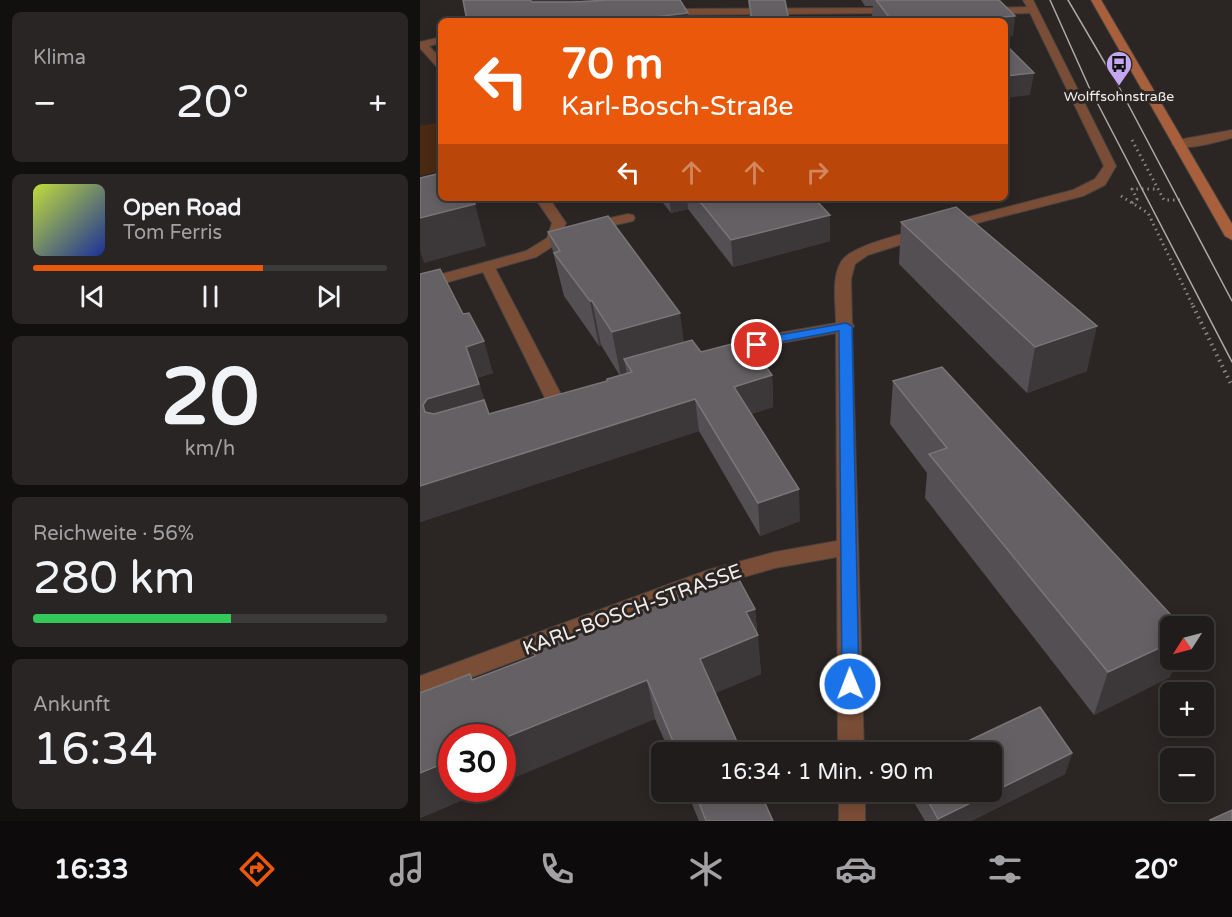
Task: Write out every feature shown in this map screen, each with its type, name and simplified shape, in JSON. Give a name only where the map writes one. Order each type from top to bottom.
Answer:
[{"type":"main road","points":[[1096,0],[1232,236]]},
{"type":"street","points":[[851,742],[846,326],[843,279],[848,262],[862,252],[907,238],[1078,193],[1100,182],[1110,166],[1030,5],[969,11]]},
{"type":"street","points":[[658,12],[854,16],[912,12]]},
{"type":"street","points":[[421,45],[438,41]]},
{"type":"street","points":[[421,45],[438,62]]},
{"type":"street","points":[[1178,144],[1232,134]]},
{"type":"street","points":[[548,201],[559,224],[567,230]]},
{"type":"street","points":[[420,285],[531,254],[567,230],[628,218]]},
{"type":"street","points":[[487,266],[563,402],[535,411]]},
{"type":"street","points":[[712,358],[779,338],[846,326]]},
{"type":"street","name":"KARL-BOSCH-STRASSE","points":[[420,687],[708,579],[775,560],[849,547]]},
{"type":"street","points":[[852,802],[852,821]]},
{"type":"path","points":[[1132,140],[1158,189],[1132,189],[1137,199],[1132,203]]},
{"type":"path","points":[[1100,182],[1148,213],[1232,386]]},
{"type":"shaded area","points":[[438,123],[438,172],[420,176],[420,126]]},
{"type":"building","points":[[463,0],[572,2],[680,0],[688,13],[646,18],[466,18]]},
{"type":"building","points":[[749,0],[785,0],[788,18],[752,18]]},
{"type":"building","points":[[876,0],[999,0],[1015,16],[992,18],[890,18]]},
{"type":"building","points":[[1008,47],[1034,73],[1008,76]]},
{"type":"building","points":[[438,174],[438,201],[473,201],[475,204],[420,218],[420,178]]},
{"type":"building","points":[[699,201],[817,201],[830,215],[731,240]]},
{"type":"building","points":[[956,207],[1097,326],[1035,347],[901,222]]},
{"type":"building","points":[[608,216],[680,313],[612,332],[592,301],[554,253],[560,251],[548,232]]},
{"type":"building","points":[[440,269],[463,314],[469,313],[484,341],[466,347],[479,384],[427,399],[423,405],[425,412],[434,414],[484,400],[489,414],[632,372],[624,359],[692,340],[701,352],[747,340],[772,375],[734,387],[799,489],[758,503],[695,399],[420,486],[420,274]]},
{"type":"building","points":[[942,367],[1172,616],[1160,616],[1160,648],[1108,672],[929,454],[947,448],[893,381]]},
{"type":"building","points":[[736,574],[755,609],[746,612],[758,635],[700,659],[737,742],[673,742],[647,680],[516,733],[516,724],[438,724],[438,766],[420,773],[420,693],[470,674],[472,680],[535,656],[534,650]]},
{"type":"building","points":[[1040,707],[1072,753],[1002,787],[1002,742],[966,742]]},
{"type":"building","points":[[699,802],[764,802],[773,821],[706,821]]},
{"type":"building","points":[[929,802],[973,802],[938,819]]},
{"type":"building","points":[[1232,810],[1232,821],[1210,820]]},
{"type":"tram line","points":[[1050,0],[1089,87],[1232,362]]},
{"type":"tram line","points":[[1068,0],[1119,87],[1232,301]]},
{"type":"place","name":"Wolffsohnstraße","points":[[1119,87]]},
{"type":"route","points":[[757,345],[779,338],[846,326],[850,684]]}]
